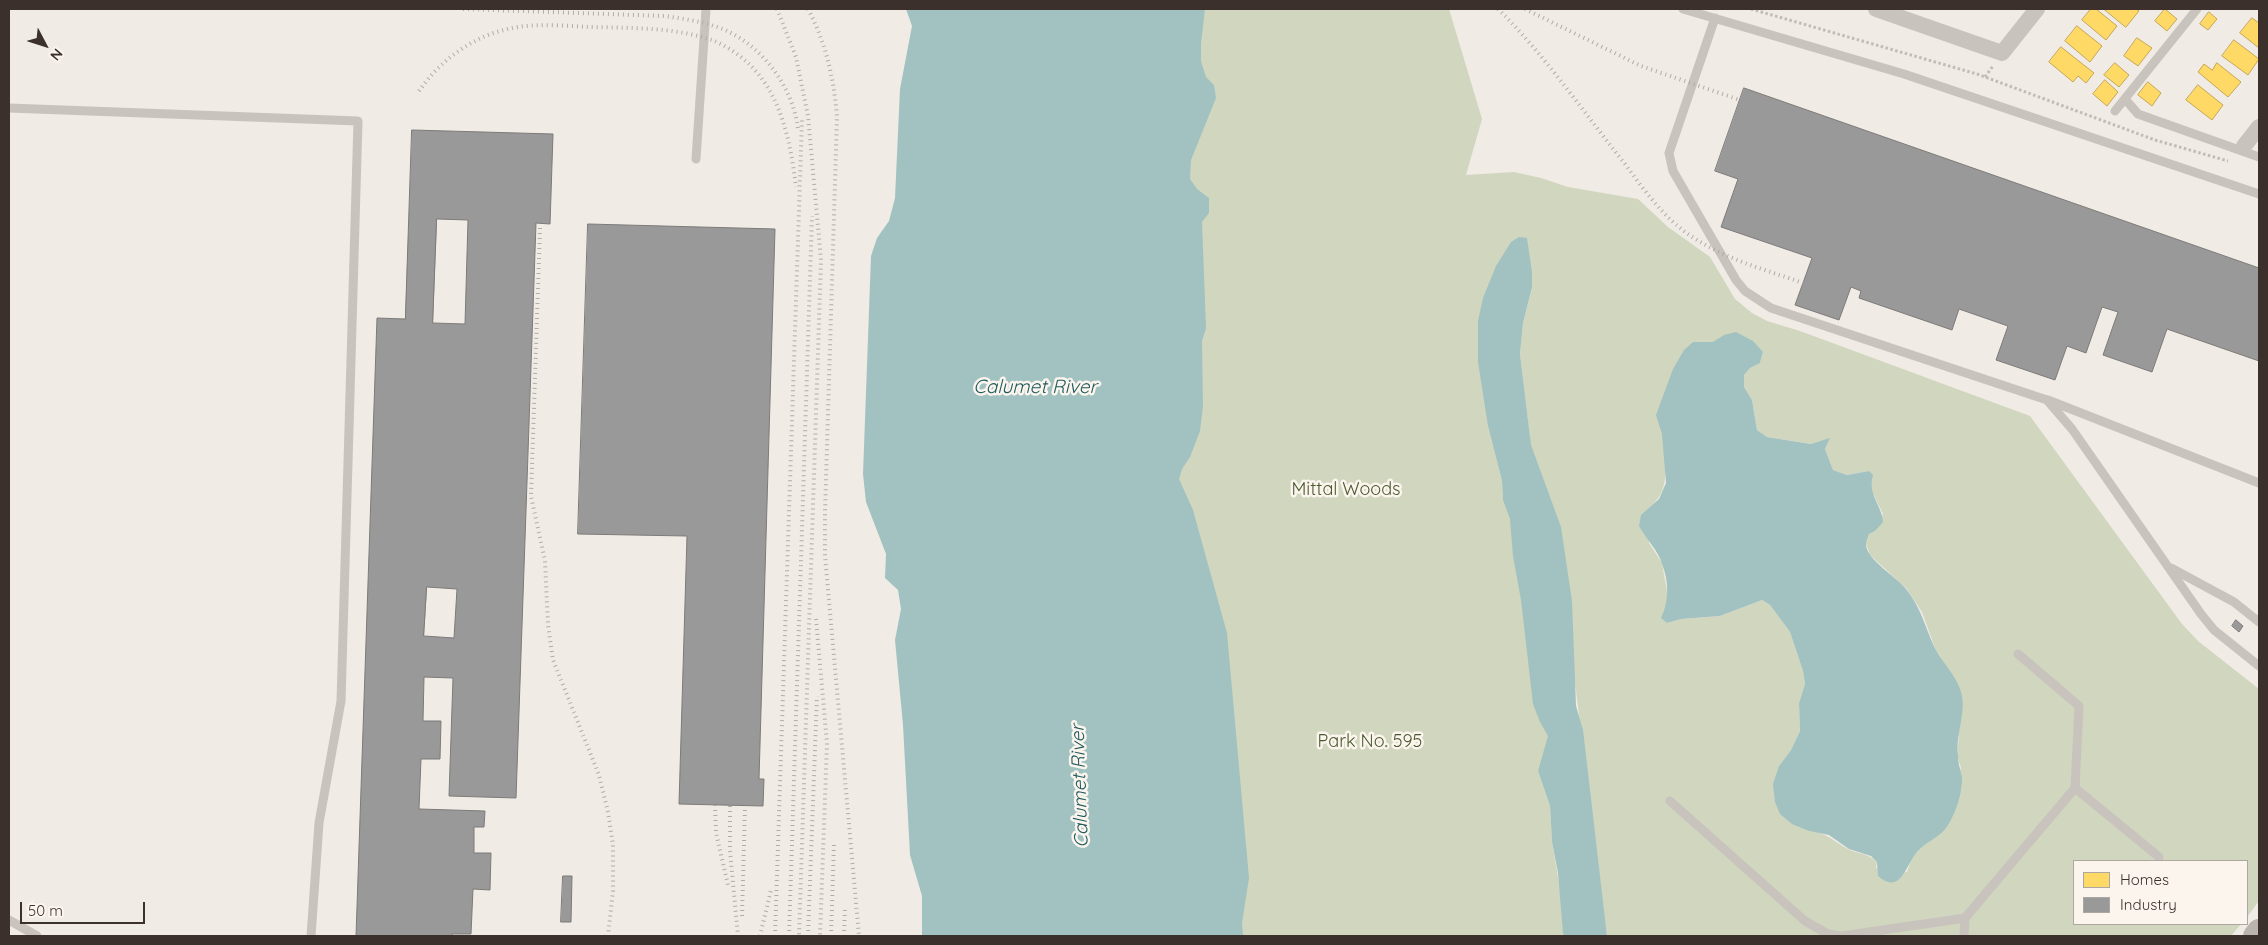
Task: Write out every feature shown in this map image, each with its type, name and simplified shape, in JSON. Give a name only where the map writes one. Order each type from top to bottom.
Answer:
[{"type":"main road","points":[[2255,936],[2259,931]]},
{"type":"street","points":[[1876,9],[2002,53],[2037,9]]},
{"type":"street","points":[[2244,146],[2259,127]]},
{"type":"lane","points":[[696,159],[706,9]]},
{"type":"lane","points":[[1683,9],[1904,74],[2259,194]]},
{"type":"lane","points":[[2115,111],[2197,9]]},
{"type":"lane","points":[[1715,18],[1670,153],[1673,171],[1736,280],[1745,291],[1771,308],[2047,400],[2259,483]]},
{"type":"lane","points":[[2125,99],[2138,114],[2259,156]]},
{"type":"lane","points":[[9,108],[358,121],[341,702],[319,823],[311,936]]},
{"type":"lane","points":[[2047,400],[2072,429],[2214,630],[2259,666]]},
{"type":"lane","points":[[2169,567],[2234,602],[2259,622]]},
{"type":"lane","points":[[1964,936],[1965,918],[2075,788],[2078,706],[2018,654]]},
{"type":"lane","points":[[2075,788],[2159,857]]},
{"type":"lane","points":[[1670,801],[1805,921],[1828,934],[1842,936],[1965,918]]},
{"type":"lane","points":[[9,920],[37,936]]},
{"type":"path","points":[[1751,9],[1968,71],[2154,140],[2236,164]]},
{"type":"green space","points":[[1198,9],[1449,9],[1482,119],[1466,175],[1514,172],[1568,187],[1638,199],[1668,227],[1710,257],[1735,299],[1752,313],[1767,321],[1800,331],[2030,416],[2182,624],[2198,641],[2259,689],[2259,901],[2248,916],[2248,860],[2073,860],[2073,925],[2240,925],[2231,936],[1607,936],[1575,683],[1538,771],[1550,806],[1552,842],[1568,936],[1217,936],[1173,450]],"holes":[[[1527,239],[1532,289],[1523,323],[1520,354],[1530,438],[1503,500],[1502,481],[1488,426]],[[1763,352],[1760,363],[1750,368],[1744,375],[1744,387],[1752,400],[1757,430],[1767,437],[1812,444],[1829,439],[1825,449],[1833,470],[1847,475],[1869,471],[1871,489],[1883,514],[1875,531],[1869,534],[1866,544],[1870,555],[1906,588],[1922,612],[1935,648],[1949,672],[1959,735],[1957,755],[1961,768],[1936,836],[1922,846],[1912,857],[1907,872],[1876,868],[1877,862],[1870,857],[1848,849],[1826,836],[1809,831],[1779,766],[1791,750],[1800,731],[1799,703],[1805,684],[1803,671],[1790,632],[1770,605],[1762,600],[1720,616],[1681,619],[1667,623],[1662,618],[1667,606],[1667,592],[1662,563],[1649,543],[1648,509],[1657,500],[1662,491],[1665,480],[1665,467]]]},
{"type":"water","name":"Calumet River","points":[[906,9],[1205,9],[1201,61],[1206,77],[1214,85],[1216,98],[1191,160],[1190,179],[1197,189],[1209,198],[1209,213],[1202,222],[1206,328],[1202,341],[1203,406],[1200,431],[1179,479],[1193,510],[1227,633],[1249,878],[1242,923],[1243,936],[922,936],[922,896],[910,855],[903,725],[895,640],[901,609],[898,590],[885,578],[886,554],[866,502],[863,474],[871,256],[877,238],[889,221],[895,198],[900,89],[912,26]]},
{"type":"water","points":[[1519,237],[1527,238],[1532,272],[1532,288],[1523,323],[1520,354],[1531,445],[1561,527],[1572,601],[1576,706],[1583,730],[1607,936],[1564,936],[1563,933],[1558,873],[1552,842],[1550,806],[1538,771],[1548,736],[1533,704],[1521,600],[1513,556],[1510,519],[1503,500],[1502,481],[1488,426],[1478,362],[1478,321],[1483,298],[1496,266],[1511,242]]},
{"type":"water","points":[[1736,332],[1753,341],[1763,352],[1760,363],[1750,368],[1744,375],[1744,387],[1752,400],[1757,430],[1767,437],[1811,444],[1830,438],[1825,449],[1833,470],[1847,475],[1869,471],[1873,475],[1873,494],[1883,522],[1875,531],[1869,534],[1866,544],[1868,551],[1871,557],[1902,584],[1911,596],[1920,611],[1936,650],[1961,692],[1963,707],[1958,740],[1958,762],[1962,778],[1956,809],[1945,829],[1920,848],[1902,876],[1892,882],[1878,876],[1877,862],[1871,856],[1849,849],[1829,835],[1809,831],[1792,824],[1780,814],[1775,802],[1773,784],[1779,766],[1791,750],[1800,731],[1799,703],[1805,684],[1803,671],[1790,632],[1770,605],[1762,600],[1720,616],[1681,619],[1667,623],[1661,618],[1667,598],[1667,584],[1664,571],[1658,555],[1639,526],[1641,515],[1659,499],[1666,483],[1662,434],[1656,415],[1673,369],[1684,350],[1693,342],[1713,342],[1724,335]]},
{"type":"building: Homes","points":[[2091,9],[2096,9],[2117,26],[2106,40],[2082,20]]},
{"type":"building: Homes","points":[[2104,9],[2136,9],[2139,11],[2126,27]]},
{"type":"building: Homes","points":[[2165,9],[2177,19],[2167,31],[2155,21]]},
{"type":"building: Homes","points":[[2209,12],[2217,19],[2208,30],[2200,24]]},
{"type":"building: Homes","points":[[2252,18],[2259,23],[2259,48],[2240,33]]},
{"type":"building: Homes","points":[[2077,26],[2102,46],[2090,62],[2065,41]]},
{"type":"building: Homes","points":[[2137,38],[2152,48],[2138,66],[2124,56]]},
{"type":"building: Homes","points":[[2234,40],[2259,59],[2248,75],[2222,56]]},
{"type":"building: Homes","points":[[2061,47],[2094,73],[2086,83],[2078,76],[2073,82],[2049,62]]},
{"type":"building: Homes","points":[[2115,63],[2129,75],[2119,87],[2104,75]]},
{"type":"building: Homes","points":[[2217,63],[2241,82],[2228,97],[2198,72],[2204,64],[2212,70]]},
{"type":"building: Homes","points":[[2105,80],[2118,92],[2107,106],[2093,94]]},
{"type":"building: Homes","points":[[2148,82],[2161,93],[2152,106],[2138,95]]},
{"type":"building: Homes","points":[[2198,85],[2223,105],[2212,120],[2186,100]]},
{"type":"building: Industry","points":[[1744,88],[2259,268],[2259,361],[2167,329],[2152,372],[2103,355],[2118,312],[2102,307],[2086,353],[2067,346],[2055,380],[1996,360],[2008,326],[1959,309],[1952,330],[1859,298],[1861,291],[1851,287],[1839,320],[1795,305],[1812,258],[1721,227],[1738,179],[1715,171]]},
{"type":"building: Industry","points":[[412,130],[553,134],[550,224],[536,223],[516,798],[449,796],[453,678],[424,677],[423,721],[441,721],[440,759],[421,759],[419,809],[485,811],[484,827],[474,827],[474,853],[491,853],[490,890],[473,889],[471,934],[452,934],[452,936],[356,936],[377,318],[405,319]],"holes":[[[437,219],[468,220],[465,324],[433,323]],[[427,587],[457,589],[454,638],[424,636]]]},
{"type":"building: Industry","points":[[588,224],[775,229],[759,779],[764,779],[763,806],[679,804],[687,536],[578,534]]},
{"type":"building: Industry","points":[[2236,620],[2243,626],[2239,632],[2232,626]]},
{"type":"building: Industry","points":[[563,876],[572,876],[571,922],[561,922]]},
{"type":"railway","points":[[463,9],[665,16],[718,27],[739,37],[752,47],[774,70],[790,98],[798,129]]},
{"type":"railway","points":[[777,9],[796,57],[808,116],[821,260],[799,936]]},
{"type":"railway","points":[[808,9],[820,35],[828,62],[834,89],[837,117],[825,556],[859,936]]},
{"type":"railway","points":[[1498,9],[1547,64],[1648,195],[1674,223],[1707,246],[1747,264],[1803,283]]},
{"type":"railway","points":[[1525,9],[1641,66],[1740,100]]},
{"type":"railway","points":[[419,91],[445,62],[467,45],[491,34],[525,26],[637,28],[667,30],[697,36],[727,47],[750,65],[761,77],[770,91],[783,122],[788,138],[796,187]]},
{"type":"railway","points":[[775,936],[802,119]]},
{"type":"railway","points":[[789,936],[812,216]]},
{"type":"railway","points":[[540,228],[531,496],[545,561],[548,625],[553,660],[599,775],[608,812],[613,845],[613,891],[608,936]]},
{"type":"railway","points":[[816,619],[827,743],[820,936]]},
{"type":"railway","points":[[808,936],[817,696]]},
{"type":"railway","points":[[715,805],[716,833],[728,885]]},
{"type":"railway","points":[[730,806],[730,851],[738,936]]},
{"type":"railway","points":[[742,916],[745,806]]},
{"type":"railway","points":[[831,936],[834,843]]},
{"type":"railway","points":[[760,936],[771,890]]},
{"type":"railway","points":[[844,936],[845,906]]},
{"type":"park label","name":"Mittal Woods","points":[[1346,490]]},
{"type":"park label","name":"Park No. 595","points":[[1370,742]]}]
